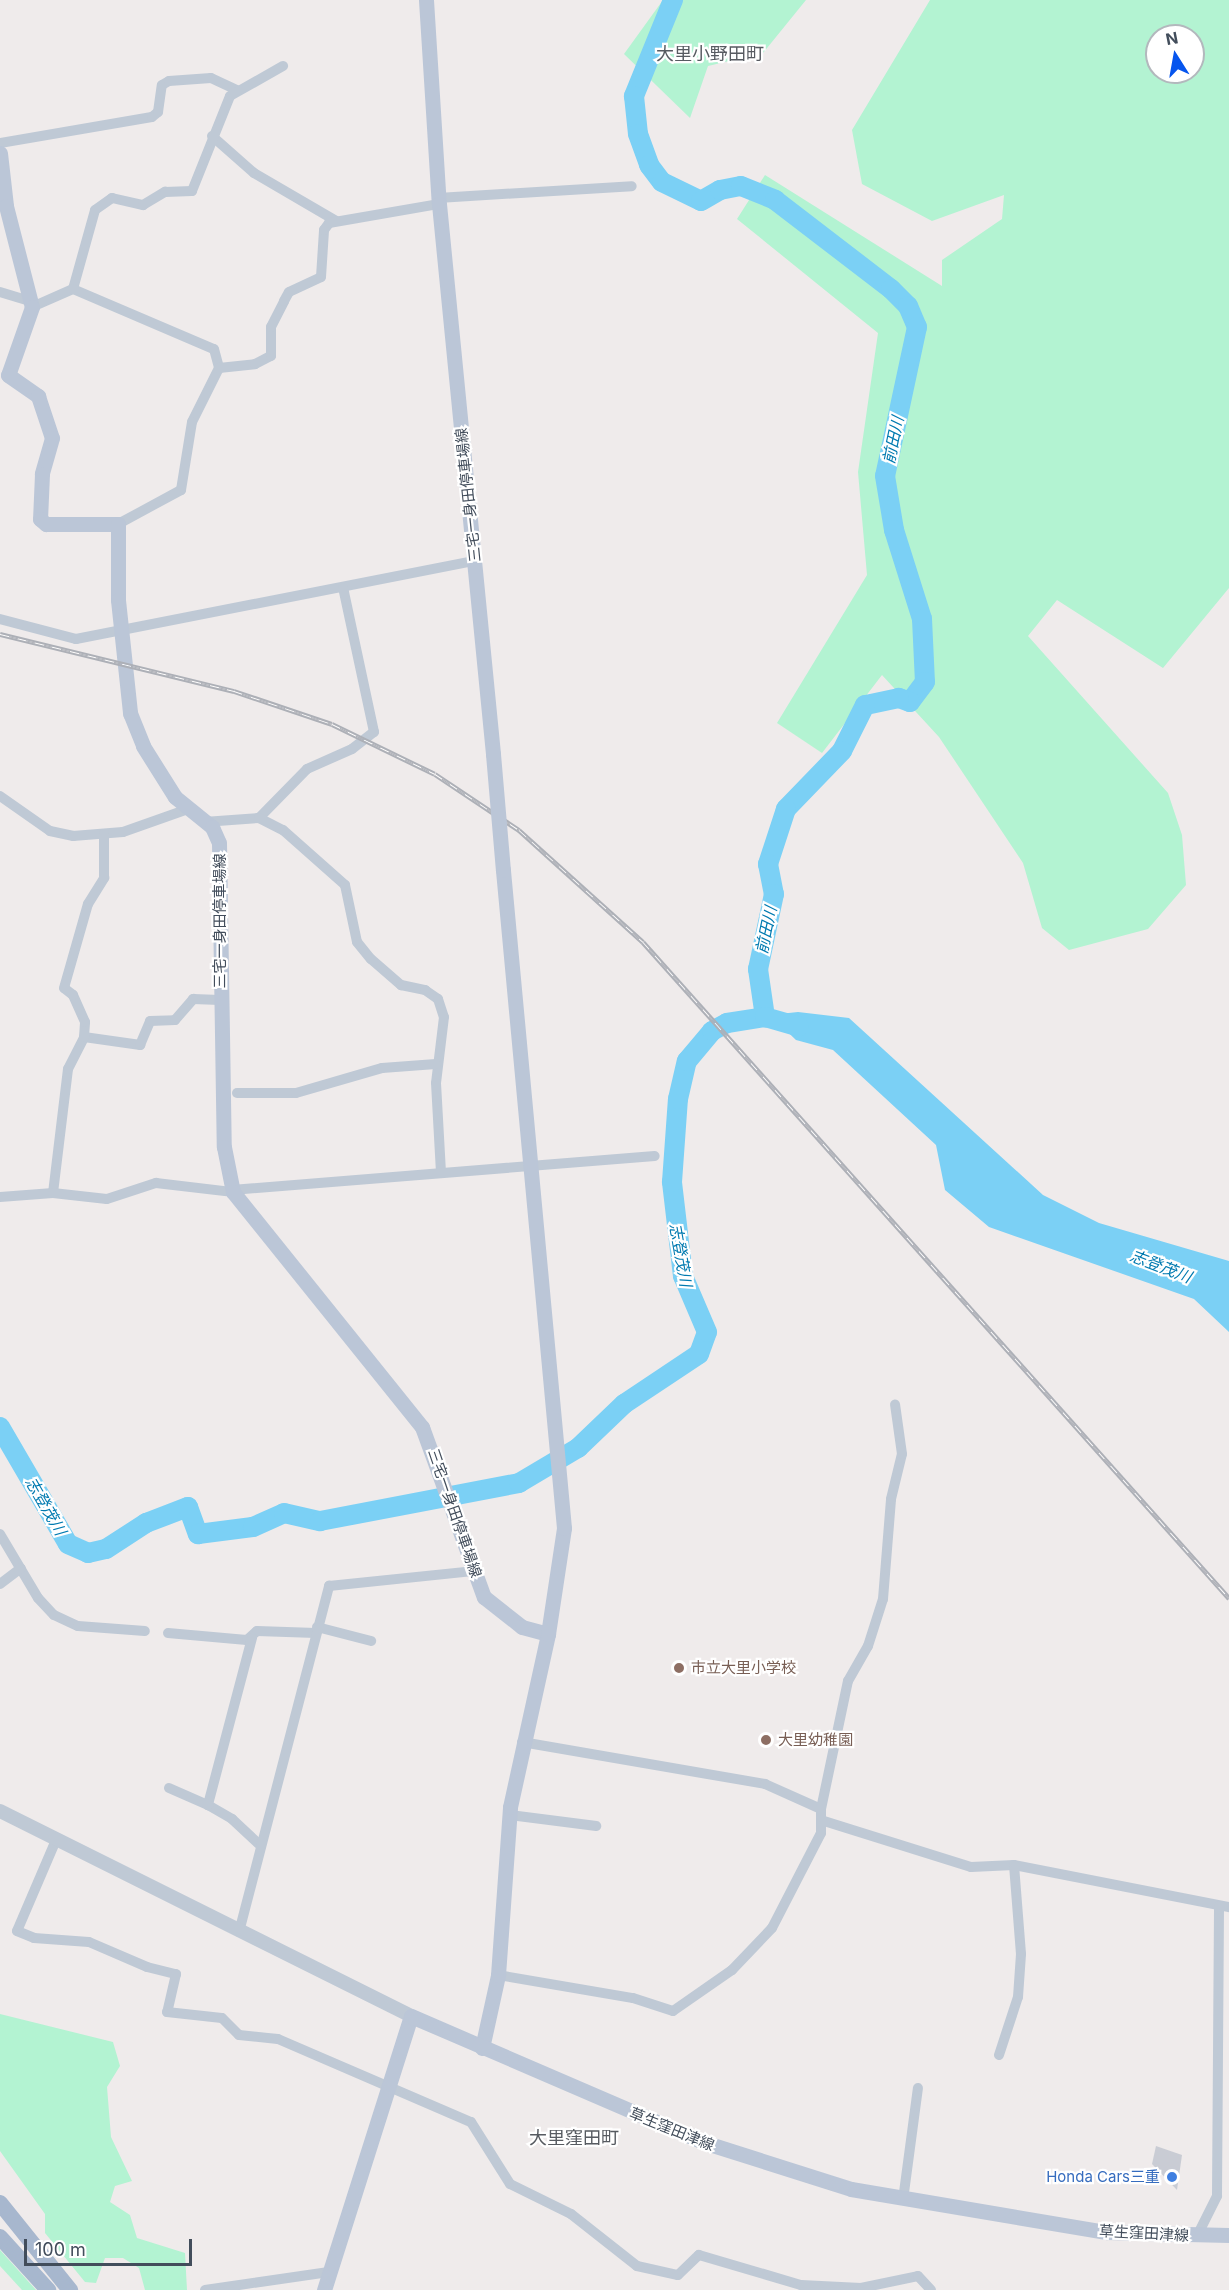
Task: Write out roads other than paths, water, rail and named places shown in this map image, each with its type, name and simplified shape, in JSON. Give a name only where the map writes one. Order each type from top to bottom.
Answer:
[{"type":"main road","name":"三宅一身田停車場線","points":[[426,0],[439,201],[562,1492],[561,1564],[548,1634],[522,1742],[510,1815],[498,1975],[482,2048]]},
{"type":"main road","points":[[0,153],[6,206],[31,304],[8,375],[38,396],[52,438],[42,474],[40,519],[46,524],[118,524]]},
{"type":"main road","name":"三宅一身田停車場線","points":[[118,524],[124,686],[134,726],[153,765],[188,809],[217,835],[220,851],[220,1000],[224,1147],[233,1191],[410,1410],[432,1445],[475,1571],[493,1608],[522,1627],[548,1634]]},
{"type":"main road","points":[[324,2290],[411,2016]]},
{"type":"main road","name":"草生窪田津線","points":[[411,2016],[703,2142],[798,2174],[903,2200],[1106,2232],[1229,2235]]},
{"type":"main road","points":[[0,2203],[70,2290]]},
{"type":"main road","points":[[0,2238],[48,2290]]},
{"type":"street","points":[[73,289],[94,210],[112,198],[143,205],[165,192],[192,191],[212,136],[230,96],[283,66]]},
{"type":"street","points":[[0,143],[152,117],[159,109],[162,85],[169,81],[217,79],[237,90]]},
{"type":"street","points":[[212,136],[254,173],[336,221]]},
{"type":"street","points":[[219,368],[255,364],[272,356],[271,327],[289,292],[321,277],[324,230],[336,221],[439,201],[632,186]]},
{"type":"street","points":[[0,292],[31,304],[73,289],[214,349],[219,368],[192,422],[181,490],[118,524]]},
{"type":"street","points":[[0,620],[76,639],[122,632],[475,561]]},
{"type":"street","points":[[259,818],[307,769],[352,750],[374,732],[343,588]]},
{"type":"street","points":[[0,796],[56,834],[104,834],[159,823],[188,809]]},
{"type":"street","points":[[204,822],[259,818],[283,830],[345,885],[357,942],[371,959],[401,985],[438,999],[444,1024],[436,1064],[441,1172]]},
{"type":"street","points":[[53,1194],[68,1069],[84,1037],[85,1022],[73,995],[64,988],[88,904],[104,878],[104,834]]},
{"type":"street","points":[[84,1037],[140,1045],[150,1021],[175,1020],[193,999],[220,1000]]},
{"type":"street","points":[[237,1093],[296,1093],[382,1068],[436,1064]]},
{"type":"street","points":[[0,1197],[53,1194],[107,1198],[156,1183],[233,1191],[531,1163],[655,1156]]},
{"type":"street","points":[[498,1975],[633,1998],[670,2011],[679,2009],[732,1970],[768,1933],[810,1857],[824,1821],[821,1809],[851,1672],[876,1623],[889,1572],[891,1499],[902,1454],[895,1404]]},
{"type":"street","points":[[0,1534],[38,1598],[68,1623],[145,1631]]},
{"type":"street","points":[[0,1584],[21,1568]]},
{"type":"street","points":[[239,1932],[329,1586],[475,1571]]},
{"type":"street","points":[[208,1805],[252,1638],[257,1631],[316,1630],[371,1641]]},
{"type":"street","points":[[168,1633],[252,1638]]},
{"type":"street","points":[[522,1742],[765,1784],[821,1809]]},
{"type":"street","points":[[169,1788],[208,1805],[232,1819],[260,1845]]},
{"type":"street","points":[[0,1811],[411,2016]]},
{"type":"street","points":[[510,1815],[596,1826]]},
{"type":"street","points":[[824,1821],[971,1867],[1014,1866],[1224,1906],[1217,2196],[1197,2236]]},
{"type":"street","points":[[56,1840],[17,1931],[34,1938],[89,1942],[147,1967],[176,1974],[167,2012],[222,2018],[239,2035],[278,2039],[471,2122],[510,2184],[571,2214],[614,2250],[651,2272],[678,2275],[699,2255],[801,2285],[861,2288],[918,2276],[931,2290]]},
{"type":"street","points":[[999,2055],[1018,1997],[1021,1954],[1014,1866]]},
{"type":"street","points":[[903,2200],[918,2088]]},
{"type":"street","points":[[206,2290],[329,2272]]},
{"type":"water","points":[[798,1012],[849,1018],[1043,1195],[1099,1223],[1229,1261],[1229,1332],[1194,1299],[989,1227],[945,1190],[936,1145],[833,1050],[796,1040],[770,1015]]},
{"type":"waterway","name":"前田川","points":[[673,0],[634,96],[638,134],[649,165],[662,182],[701,201],[720,190],[741,186],[775,200],[891,289],[908,306],[917,327],[885,476],[894,530],[922,619],[925,682],[910,702],[899,698],[865,705],[842,751],[786,809],[768,864],[774,894],[758,969],[765,1017]]},
{"type":"waterway","name":"志登茂川","points":[[0,1427],[68,1544],[88,1553],[106,1549],[146,1523],[188,1507],[198,1534],[253,1527],[284,1513],[320,1521],[519,1483],[578,1448],[624,1404],[699,1354],[707,1332],[683,1276],[672,1182],[678,1099],[687,1061],[712,1031],[727,1023],[765,1017],[799,1027]]},
{"type":"railway","points":[[0,634],[234,691],[332,724],[435,774],[519,830],[643,942],[1229,1598]]},
{"type":"place","name":"市立大里小学校","points":[[679,1668]]},
{"type":"place","name":"大里幼稚園","points":[[766,1740]]},
{"type":"place","name":"Honda Cars三重","points":[[1172,2177]]},
{"type":"district","name":"大里小野田町","points":[[710,54]]},
{"type":"district","name":"大里窪田町","points":[[574,2138]]}]
